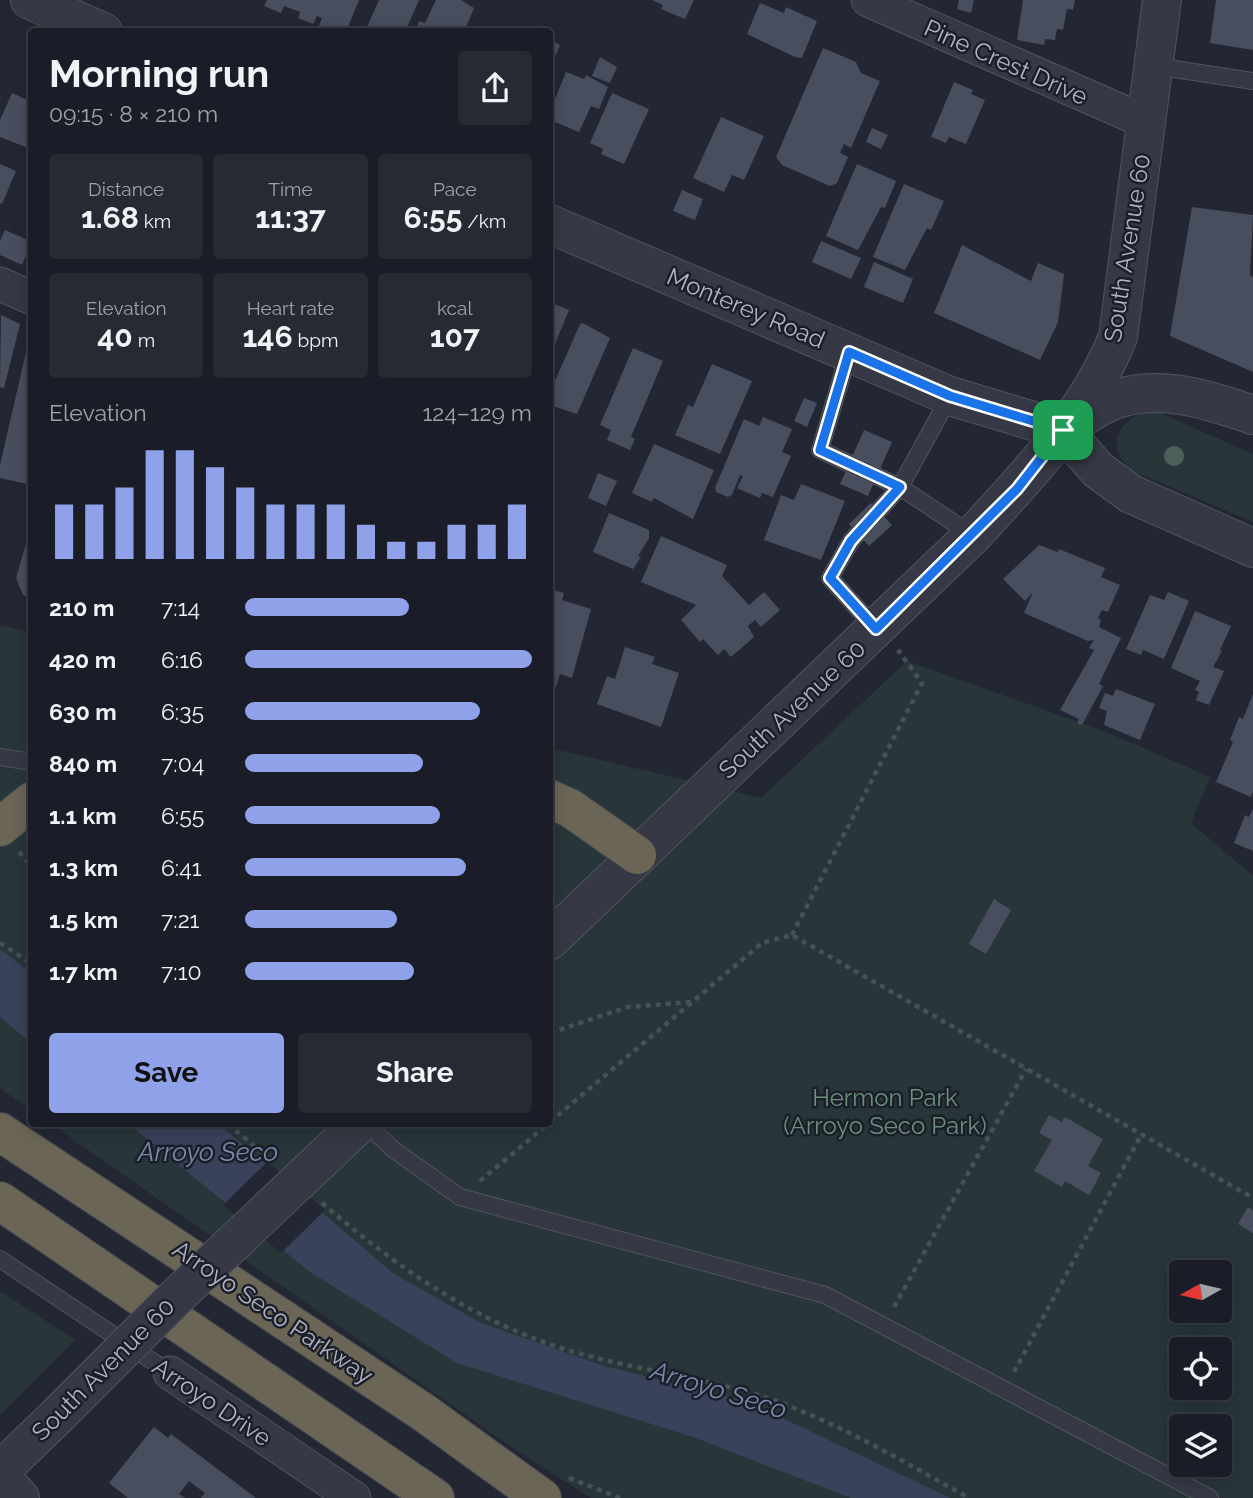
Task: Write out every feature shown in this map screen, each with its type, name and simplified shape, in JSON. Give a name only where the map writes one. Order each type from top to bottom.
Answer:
[{"type":"highway","points":[[553,800],[570,808],[637,855]]},
{"type":"highway","points":[[0,827],[28,804]]},
{"type":"highway","name":"Arroyo Seco Parkway","points":[[0,1132],[411,1404],[542,1498]]},
{"type":"highway","points":[[0,1201],[432,1496]]},
{"type":"street","points":[[30,0],[94,28]]},
{"type":"street","name":"Pine Crest Drive","points":[[868,0],[1146,122]]},
{"type":"street","name":"South Avenue 60","points":[[553,937],[973,535],[1017,489],[1097,385],[1118,337],[1162,0]]},
{"type":"street","name":"Monterey Road","points":[[553,225],[950,396],[1063,430]]},
{"type":"street","points":[[0,284],[28,297]]},
{"type":"street","points":[[1253,415],[1200,397],[1146,393],[1106,403],[1063,430],[1098,470],[1131,494],[1253,548]]},
{"type":"street","name":"South Avenue 60","points":[[0,1474],[175,1298],[356,1127]]},
{"type":"street","name":"Arroyo Drive","points":[[170,1373],[354,1498]]},
{"type":"street","points":[[0,1474],[20,1498]]},
{"type":"lane","points":[[1154,66],[1253,81]]},
{"type":"lane","points":[[849,352],[820,450],[900,487],[973,535]]},
{"type":"lane","points":[[878,627],[830,578],[851,541],[900,487],[950,396]]},
{"type":"lane","points":[[0,757],[28,761]]},
{"type":"lane","points":[[369,1127],[394,1150],[460,1197],[825,1295],[1210,1498]]},
{"type":"lane","name":"Arroyo Drive","points":[[0,1259],[170,1373]]},
{"type":"path","points":[[792,935],[922,683],[878,627]]},
{"type":"path","points":[[553,1120],[762,943],[792,935],[1253,1198]]},
{"type":"path","points":[[0,943],[28,961]]},
{"type":"path","points":[[553,1032],[628,1007],[692,1002]]},
{"type":"path","points":[[884,1326],[1026,1069]]},
{"type":"path","points":[[236,1127],[275,1163]]},
{"type":"path","points":[[460,1197],[544,1127]]},
{"type":"path","points":[[1005,1389],[1141,1135]]},
{"type":"path","points":[[315,1197],[416,1278],[509,1328],[557,1347],[708,1381],[775,1401],[842,1428],[969,1498]]},
{"type":"green space","points":[[1151,409],[1253,454],[1253,522],[1133,471],[1118,452],[1118,434],[1130,420]]},
{"type":"green space","points":[[0,625],[28,631],[28,1108],[0,1088]]},
{"type":"green space","name":"Hermon Park (Arroyo Seco Park)","points":[[907,661],[1104,731],[1210,777],[1191,823],[1253,876],[1253,1498],[591,1498],[510,1446],[55,1127],[553,1127],[553,749],[761,798]]},
{"type":"green space","points":[[0,1291],[75,1340],[0,1415]]},
{"type":"water","points":[[0,949],[28,971],[28,1040],[0,1017]]},
{"type":"water","name":"Arroyo Seco","points":[[133,1127],[222,1127],[394,1274],[481,1323],[604,1366],[749,1402],[950,1498],[851,1498],[693,1437],[457,1363],[310,1272]]},
{"type":"pier","points":[[267,1162],[325,1210],[281,1253],[223,1205]]},
{"type":"building","points":[[267,0],[359,0],[348,28],[323,28],[319,26],[322,18],[317,16],[313,24],[298,18],[300,12],[284,6],[281,13],[264,6]]},
{"type":"building","points":[[379,0],[419,0],[407,28],[367,27]]},
{"type":"building","points":[[436,0],[461,0],[474,8],[466,28],[416,28],[419,21],[425,23]]},
{"type":"building","points":[[652,0],[694,0],[685,19],[661,9],[663,5]]},
{"type":"building","points":[[959,0],[974,0],[971,13],[957,9]]},
{"type":"building","points":[[1023,0],[1075,0],[1073,10],[1067,9],[1063,30],[1057,29],[1055,40],[1045,39],[1044,45],[1017,40]]},
{"type":"building","points":[[1216,0],[1253,0],[1253,50],[1210,43]]},
{"type":"building","points":[[760,3],[784,13],[786,7],[817,21],[802,58],[747,34]]},
{"type":"building","points":[[553,42],[560,45],[553,62]]},
{"type":"building","points":[[823,48],[856,62],[861,73],[880,81],[851,148],[844,144],[840,153],[848,157],[837,183],[830,186],[782,165],[776,157]]},
{"type":"building","points":[[600,57],[617,67],[610,83],[592,76]]},
{"type":"building","points":[[566,72],[584,79],[586,75],[608,87],[599,109],[591,106],[579,132],[553,121],[553,104]]},
{"type":"building","points":[[954,82],[973,90],[971,94],[985,100],[966,144],[949,137],[946,143],[931,137]]},
{"type":"building","points":[[12,93],[28,100],[28,148],[0,137],[0,120]]},
{"type":"building","points":[[612,93],[649,109],[624,164],[601,154],[603,149],[590,143]]},
{"type":"building","points":[[721,117],[764,136],[744,180],[732,175],[724,192],[693,178]]},
{"type":"building","points":[[872,128],[888,135],[881,149],[866,142]]},
{"type":"building","points":[[0,164],[16,171],[2,204],[0,203]]},
{"type":"building","points":[[857,164],[896,181],[885,208],[881,207],[858,250],[826,236]]},
{"type":"building","points":[[904,184],[944,201],[931,230],[927,228],[905,270],[873,257]]},
{"type":"building","points":[[682,190],[703,199],[695,220],[673,211]]},
{"type":"building","points":[[1192,207],[1253,215],[1250,275],[1253,277],[1253,372],[1170,336]]},
{"type":"building","points":[[5,230],[28,240],[28,251],[22,265],[0,255],[0,241]]},
{"type":"building","points":[[821,241],[861,258],[851,279],[812,262]]},
{"type":"building","points":[[962,245],[1031,281],[1038,263],[1064,274],[1058,322],[1040,360],[934,313]]},
{"type":"building","points":[[874,262],[913,279],[903,303],[864,287]]},
{"type":"building","points":[[553,303],[569,310],[553,349]]},
{"type":"building","points":[[1,315],[20,324],[4,388],[0,387]]},
{"type":"building","points":[[583,323],[610,338],[577,414],[553,406],[553,385],[580,324]]},
{"type":"building","points":[[28,344],[28,484],[0,478],[0,465]]},
{"type":"building","points":[[633,348],[663,361],[631,437],[635,439],[630,450],[607,440],[611,430],[600,425]]},
{"type":"building","points":[[712,364],[752,381],[720,454],[675,435],[688,405],[693,407]]},
{"type":"building","points":[[804,398],[817,403],[807,427],[794,421]]},
{"type":"building","points":[[763,417],[792,429],[782,452],[791,456],[773,497],[762,493],[760,498],[737,488],[743,476],[740,475],[732,495],[728,497],[716,492],[715,488],[744,419],[759,426]]},
{"type":"building","points":[[864,430],[892,442],[868,496],[840,484]]},
{"type":"building","points":[[654,444],[714,470],[693,519],[654,498],[652,502],[632,493]]},
{"type":"building","points":[[598,473],[617,481],[606,506],[588,498]]},
{"type":"building","points":[[801,484],[845,501],[821,560],[764,540],[781,495],[794,500]]},
{"type":"building","points":[[871,503],[892,525],[869,546],[849,524]]},
{"type":"building","points":[[609,513],[649,530],[649,538],[633,569],[593,552]]},
{"type":"building","points":[[661,536],[727,565],[722,576],[749,605],[764,592],[780,610],[761,627],[755,620],[748,626],[754,637],[731,657],[724,649],[718,655],[703,639],[700,642],[681,620],[696,605],[641,582]]},
{"type":"building","points":[[28,537],[28,597],[23,595],[16,578]]},
{"type":"building","points":[[1039,545],[1058,552],[1059,549],[1105,568],[1101,577],[1120,585],[1108,612],[1102,610],[1098,618],[1101,620],[1099,627],[1121,638],[1099,684],[1103,686],[1082,725],[1077,723],[1079,719],[1060,710],[1094,650],[1089,648],[1094,640],[1088,641],[1024,613],[1033,592],[1025,601],[1003,579]]},
{"type":"building","points":[[553,590],[564,593],[562,600],[591,609],[572,678],[560,674],[556,687],[553,686]]},
{"type":"building","points":[[1168,592],[1189,601],[1164,659],[1143,650],[1141,655],[1126,649],[1150,595],[1164,600]]},
{"type":"building","points":[[1195,611],[1231,626],[1213,667],[1224,671],[1209,705],[1196,700],[1199,692],[1195,690],[1200,681],[1171,668]]},
{"type":"building","points":[[625,647],[655,657],[652,664],[679,673],[661,727],[597,704],[607,676],[615,679]]},
{"type":"building","points":[[1116,689],[1155,704],[1140,740],[1104,725],[1107,711],[1099,708],[1105,693],[1113,696]]},
{"type":"building","points":[[1253,694],[1251,797],[1216,782],[1233,742],[1230,740],[1239,717],[1243,719]]},
{"type":"building","points":[[1253,809],[1253,851],[1234,843],[1245,815],[1249,817]]},
{"type":"building","points":[[994,899],[1011,910],[986,954],[969,944]]},
{"type":"building","points":[[1049,1115],[1062,1122],[1065,1117],[1103,1139],[1088,1166],[1101,1173],[1089,1195],[1065,1181],[1062,1187],[1034,1171],[1052,1140],[1039,1133]]},
{"type":"building","points":[[1248,1207],[1253,1210],[1253,1233],[1238,1224]]},
{"type":"building","points":[[154,1427],[168,1438],[171,1434],[256,1498],[201,1498],[205,1493],[189,1481],[179,1494],[185,1498],[128,1498],[109,1483]]},
{"type":"route","points":[[849,352],[950,396],[1063,430],[1017,489],[876,629],[830,578],[851,541],[900,487],[820,450],[849,352]]}]
